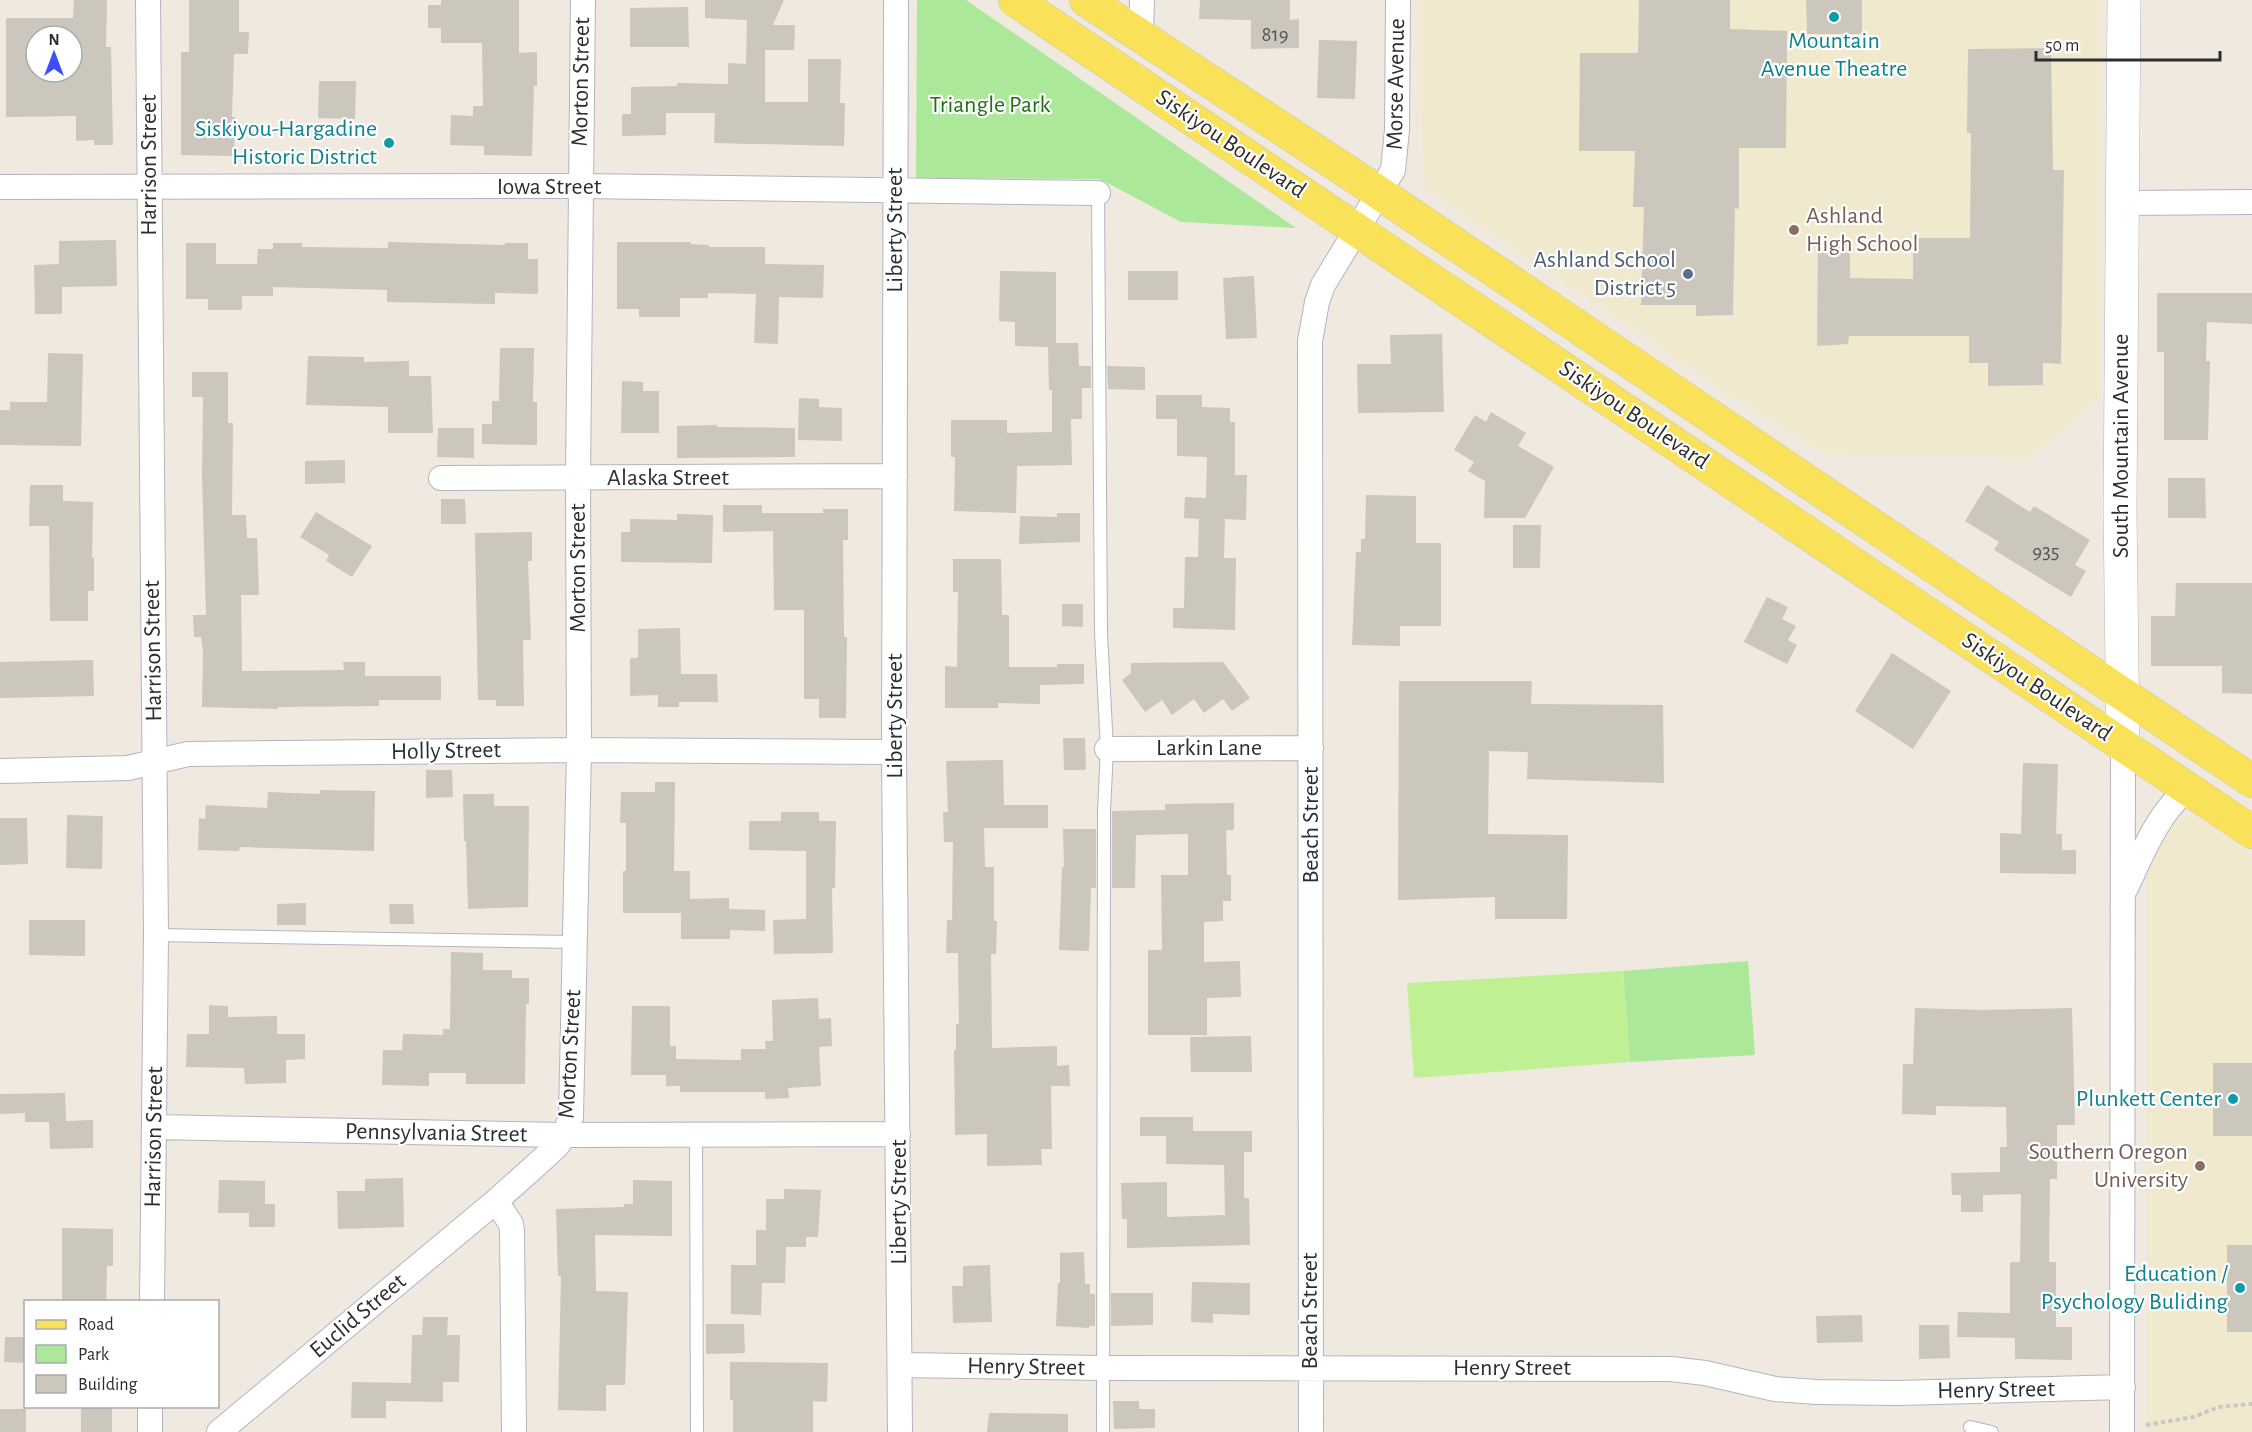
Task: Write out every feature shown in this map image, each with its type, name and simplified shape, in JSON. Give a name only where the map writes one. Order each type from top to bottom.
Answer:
[{"type":"main road","name":"Siskiyou Boulevard","points":[[1015,0],[2252,832]]},
{"type":"main road","name":"Siskiyou Boulevard","points":[[1086,0],[1381,194],[2252,781]]},
{"type":"street","name":"Harrison Street","points":[[148,0],[156,936],[152,1300]]},
{"type":"street","name":"Morton Street","points":[[564,1136],[571,1117],[579,750],[578,478],[583,0]]},
{"type":"street","name":"Liberty Street","points":[[896,0],[894,752],[900,1432]]},
{"type":"street","points":[[1141,37],[1142,0]]},
{"type":"street","name":"Morse Avenue","points":[[1359,230],[1393,171],[1396,158],[1398,0]]},
{"type":"street","name":"South Mountain Avenue","points":[[2122,1432],[2123,746],[2120,509],[2124,0]]},
{"type":"street","name":"Iowa Street","points":[[0,188],[580,186],[1098,193]]},
{"type":"street","points":[[2124,203],[2252,202]]},
{"type":"street","name":"Beach Street","points":[[1311,1432],[1311,748],[1308,383],[1310,341],[1317,302],[1323,285],[1359,230]]},
{"type":"street","name":"Alaska Street","points":[[441,478],[895,476]]},
{"type":"street","name":"Larkin Lane","points":[[1107,749],[1311,748]]},
{"type":"street","name":"Holly Street","points":[[0,771],[128,768],[188,754],[579,750],[894,752]]},
{"type":"street","name":"South Mountain Avenue","points":[[2123,892],[2160,819],[2173,801],[2187,789]]},
{"type":"street","name":"Pennsylvania Street","points":[[154,1127],[564,1136],[898,1134]]},
{"type":"street","name":"Euclid Street","points":[[219,1432],[496,1201],[557,1146],[564,1136]]},
{"type":"street","points":[[496,1201],[511,1224],[512,1231],[514,1432]]},
{"type":"street","name":"Henry Street","points":[[900,1365],[1102,1368],[1671,1369],[1705,1373],[1775,1389],[1816,1392],[1898,1393],[2122,1387]]},
{"type":"street","points":[[150,1408],[150,1432]]},
{"type":"lane","points":[[1098,193],[1101,633],[1107,749],[1104,811],[1103,1432]]},
{"type":"lane","points":[[156,936],[575,942]]},
{"type":"lane","points":[[696,1135],[697,1432]]},
{"type":"lane","points":[[1970,1426],[1992,1432]]},
{"type":"path","points":[[2146,1425],[2193,1417],[2219,1407],[2252,1404]]},
{"type":"shaded area","name":"Ashland High School","points":[[1420,0],[2100,0],[2100,397],[2027,459],[1825,453],[1734,397],[1425,188],[1420,94]]},
{"type":"shaded area","name":"Southern Oregon University","points":[[2186,815],[2197,817],[2252,855],[2252,1432],[2147,1432],[2147,870],[2152,850],[2174,821]]},
{"type":"green space","name":"Triangle Park","points":[[917,0],[966,0],[1296,228],[1181,222],[1100,179],[916,178]]},
{"type":"green space","points":[[1748,961],[1755,1055],[1630,1062],[1623,971]]},
{"type":"green space","points":[[1623,971],[1630,1062],[1414,1078],[1407,983]]},
{"type":"building","points":[[74,0],[107,0],[106,47],[111,47],[113,145],[94,145],[94,140],[76,141],[76,116],[6,117],[6,18],[73,18]]},
{"type":"building","points":[[189,0],[239,0],[239,32],[249,32],[248,54],[234,54],[232,117],[235,117],[234,156],[181,155],[181,52],[189,52]]},
{"type":"building","points":[[441,0],[519,0],[519,53],[537,52],[532,156],[484,155],[484,146],[450,145],[451,115],[473,116],[473,106],[483,106],[482,43],[441,43],[441,28],[428,28],[428,5],[441,5]]},
{"type":"building","points":[[705,0],[784,0],[773,25],[795,25],[794,50],[765,50],[765,102],[808,102],[808,59],[841,59],[840,103],[845,103],[844,146],[714,143],[715,113],[666,113],[666,135],[622,136],[622,114],[631,114],[631,87],[677,86],[677,83],[728,84],[728,63],[746,64],[747,20],[705,18]]},
{"type":"building","points":[[1200,0],[1290,0],[1290,20],[1299,19],[1299,48],[1251,49],[1251,20],[1199,19]]},
{"type":"building","points":[[1639,0],[1730,0],[1730,29],[1787,31],[1786,148],[1739,148],[1739,209],[1735,208],[1733,315],[1696,316],[1696,305],[1641,305],[1644,207],[1633,207],[1635,151],[1579,151],[1580,53],[1638,53]]},
{"type":"building","name":"Mountain Avenue Theatre","points":[[1806,0],[1862,0],[1862,34],[1807,34]]},
{"type":"building","points":[[688,7],[689,47],[630,47],[630,8]]},
{"type":"building","points":[[1319,40],[1357,41],[1355,99],[1317,98]]},
{"type":"building","points":[[2051,48],[2053,170],[2064,170],[2061,364],[2043,363],[2043,385],[1988,386],[1988,363],[1969,363],[1969,336],[1849,336],[1848,344],[1817,346],[1818,241],[1850,240],[1850,278],[1913,279],[1913,238],[1970,238],[1971,133],[1967,133],[1968,49]]},
{"type":"building","points":[[319,81],[356,81],[355,119],[318,118]]},
{"type":"building","points":[[116,240],[117,286],[62,287],[62,314],[35,314],[34,265],[59,264],[59,241]]},
{"type":"building","points":[[388,242],[505,245],[505,243],[528,243],[528,259],[538,259],[538,294],[495,293],[495,304],[387,302],[387,290],[273,287],[273,296],[242,296],[242,310],[208,310],[208,299],[186,299],[186,243],[216,243],[216,264],[257,264],[258,249],[273,249],[273,243],[302,243],[302,247],[388,248]]},
{"type":"building","points":[[617,242],[691,242],[690,244],[709,245],[709,247],[765,247],[765,264],[824,265],[823,298],[779,297],[778,344],[754,343],[756,294],[708,293],[708,298],[680,298],[680,317],[639,317],[639,309],[617,309]]},
{"type":"building","points":[[1000,271],[1056,272],[1056,343],[1078,343],[1079,366],[1091,366],[1091,388],[1082,388],[1082,419],[1071,419],[1072,465],[1017,466],[1016,513],[954,511],[955,457],[951,457],[951,420],[1007,420],[1007,433],[1052,432],[1052,390],[1049,390],[1048,347],[1015,346],[1015,322],[999,321]]},
{"type":"building","points":[[1128,271],[1178,271],[1178,300],[1128,300]]},
{"type":"building","points":[[1254,276],[1257,338],[1226,339],[1223,278]]},
{"type":"building","points":[[2157,293],[2252,293],[2252,324],[2207,322],[2206,361],[2210,361],[2208,440],[2164,440],[2164,352],[2157,352]]},
{"type":"building","points":[[1442,334],[1444,412],[1358,413],[1357,364],[1391,364],[1390,335]]},
{"type":"building","points":[[500,348],[534,348],[533,402],[537,402],[537,445],[482,444],[482,424],[492,424],[492,401],[499,401]]},
{"type":"building","points":[[48,353],[83,354],[81,446],[0,445],[0,410],[10,410],[10,402],[47,402]]},
{"type":"building","points":[[308,356],[364,357],[364,362],[409,361],[409,376],[431,376],[433,433],[388,433],[388,407],[306,405]]},
{"type":"building","points":[[1107,366],[1145,367],[1145,390],[1108,389]]},
{"type":"building","points":[[192,372],[228,372],[228,423],[233,423],[232,515],[246,515],[247,538],[257,538],[259,595],[241,595],[242,671],[344,670],[343,662],[365,662],[365,676],[441,676],[441,700],[379,700],[379,706],[278,707],[278,709],[202,707],[203,651],[201,637],[194,637],[193,615],[206,615],[202,476],[203,397],[192,397]]},
{"type":"building","points":[[622,381],[643,382],[643,391],[659,391],[659,433],[621,433]]},
{"type":"building","points":[[1156,395],[1202,395],[1202,407],[1230,408],[1230,422],[1235,422],[1235,475],[1247,475],[1246,520],[1225,519],[1224,558],[1236,558],[1235,630],[1173,628],[1173,608],[1184,608],[1185,557],[1198,557],[1199,519],[1184,518],[1185,497],[1206,498],[1207,457],[1177,456],[1177,419],[1156,419]]},
{"type":"building","points":[[799,398],[819,399],[819,407],[842,408],[842,441],[798,440]]},
{"type":"building","points":[[1491,412],[1526,433],[1518,446],[1554,467],[1525,518],[1484,518],[1485,481],[1468,471],[1474,462],[1454,450],[1475,415],[1486,422]]},
{"type":"building","points":[[717,425],[717,427],[795,428],[795,457],[677,458],[677,426]]},
{"type":"building","points":[[438,428],[474,428],[474,458],[437,457]]},
{"type":"building","points":[[345,460],[345,483],[305,484],[305,461]]},
{"type":"building","points":[[2168,478],[2205,478],[2206,518],[2168,518]]},
{"type":"building","points":[[30,485],[63,485],[63,501],[93,502],[94,591],[88,591],[88,621],[50,621],[49,526],[29,526]]},
{"type":"building","points":[[1987,485],[2030,512],[2034,506],[2090,540],[2075,565],[2086,571],[2071,597],[1994,550],[1999,542],[1965,521]]},
{"type":"building","points":[[1366,495],[1416,496],[1416,543],[1441,543],[1441,626],[1400,626],[1400,646],[1352,645],[1356,552],[1361,552],[1361,539],[1365,539]]},
{"type":"building","points":[[441,499],[465,499],[466,524],[441,524]]},
{"type":"building","points":[[723,505],[762,505],[762,513],[823,513],[823,509],[848,509],[848,540],[843,540],[844,637],[847,637],[846,718],[819,718],[819,699],[804,699],[804,610],[774,610],[773,531],[723,532]]},
{"type":"building","points":[[316,512],[372,546],[352,577],[326,561],[329,555],[300,537]]},
{"type":"building","points":[[1057,513],[1080,513],[1080,542],[1019,544],[1020,516],[1057,517]]},
{"type":"building","points":[[677,514],[713,515],[712,563],[621,562],[621,532],[630,532],[630,519],[677,520]]},
{"type":"building","points":[[1513,525],[1541,525],[1540,568],[1513,568]]},
{"type":"building","points":[[532,532],[532,561],[528,561],[531,640],[523,640],[524,706],[496,706],[496,700],[478,700],[475,533]]},
{"type":"building","points":[[953,559],[1001,559],[1002,615],[1009,615],[1009,667],[1057,667],[1057,664],[1084,664],[1084,684],[1040,685],[1040,704],[998,703],[998,708],[945,708],[945,666],[957,667],[958,592],[953,592]]},
{"type":"building","points":[[2176,583],[2252,583],[2252,694],[2222,693],[2222,666],[2151,666],[2151,616],[2175,616]]},
{"type":"building","points":[[1767,597],[1788,607],[1782,619],[1796,626],[1788,640],[1797,645],[1787,664],[1744,642]]},
{"type":"building","points":[[1062,604],[1083,604],[1083,627],[1062,626]]},
{"type":"building","points":[[680,628],[681,674],[717,674],[718,702],[679,702],[679,707],[658,707],[658,695],[630,696],[630,658],[638,658],[638,629]]},
{"type":"building","points":[[1892,653],[1951,691],[1913,749],[1855,711]]},
{"type":"building","points":[[93,660],[94,696],[0,698],[0,662]]},
{"type":"building","points":[[1223,662],[1250,698],[1232,711],[1223,699],[1204,713],[1194,699],[1172,715],[1162,700],[1145,712],[1122,680],[1131,673],[1131,663]]},
{"type":"building","points":[[1399,681],[1532,681],[1531,704],[1663,705],[1664,783],[1527,779],[1528,752],[1489,751],[1488,834],[1568,835],[1567,919],[1495,919],[1495,897],[1398,900]]},
{"type":"building","points":[[1063,738],[1085,738],[1086,770],[1064,770]]},
{"type":"building","points":[[1003,760],[1004,805],[1048,805],[1048,828],[984,828],[985,867],[994,867],[994,921],[997,921],[996,954],[991,954],[992,1048],[1057,1046],[1057,1066],[1069,1065],[1070,1086],[1051,1086],[1052,1149],[1041,1149],[1042,1165],[987,1166],[987,1134],[955,1135],[954,1050],[956,1050],[956,1024],[959,1024],[958,953],[946,953],[947,920],[952,920],[953,842],[944,842],[943,812],[948,812],[946,761]]},
{"type":"building","points":[[2023,763],[2058,764],[2056,834],[2062,834],[2062,850],[2076,850],[2076,874],[2000,873],[2000,833],[2021,834]]},
{"type":"building","points":[[426,770],[452,770],[453,797],[426,798]]},
{"type":"building","points":[[655,782],[675,782],[674,871],[690,871],[690,899],[729,898],[729,909],[765,910],[765,931],[730,930],[730,939],[681,939],[681,913],[623,913],[626,823],[620,823],[621,792],[655,792]]},
{"type":"building","points":[[320,790],[375,791],[374,851],[240,847],[239,851],[198,850],[199,818],[205,819],[206,805],[267,808],[268,792],[320,794]]},
{"type":"building","points":[[463,794],[494,794],[494,806],[529,806],[528,907],[468,909]]},
{"type":"building","points":[[1234,803],[1234,830],[1226,830],[1227,875],[1231,875],[1231,901],[1223,901],[1223,921],[1204,922],[1204,962],[1240,961],[1241,997],[1207,998],[1207,1035],[1148,1035],[1148,950],[1162,950],[1161,875],[1188,875],[1188,834],[1136,835],[1135,888],[1112,888],[1112,811],[1165,810],[1165,804]]},
{"type":"building","points":[[781,812],[819,812],[819,821],[836,821],[835,888],[832,888],[833,953],[774,954],[773,920],[806,919],[806,851],[749,850],[749,821],[781,821]]},
{"type":"building","points":[[67,815],[103,816],[102,869],[66,868]]},
{"type":"building","points":[[0,818],[27,818],[28,864],[0,865]]},
{"type":"building","points":[[1063,829],[1096,829],[1096,888],[1091,888],[1089,951],[1059,950],[1062,867],[1064,867]]},
{"type":"building","points":[[306,903],[306,925],[277,925],[277,904]]},
{"type":"building","points":[[389,904],[413,904],[414,924],[390,924]]},
{"type":"building","points":[[29,920],[85,920],[85,956],[29,955]]},
{"type":"building","points":[[451,952],[483,953],[483,970],[512,970],[512,978],[529,978],[529,1004],[526,1004],[525,1084],[466,1084],[466,1073],[429,1073],[429,1086],[382,1085],[383,1050],[402,1050],[403,1034],[443,1035],[443,1029],[450,1029]]},
{"type":"building","points":[[818,998],[819,1019],[831,1018],[832,1046],[819,1047],[821,1086],[788,1088],[789,1098],[765,1099],[765,1092],[680,1092],[680,1086],[666,1086],[666,1075],[631,1075],[632,1006],[670,1006],[670,1046],[676,1046],[676,1059],[741,1060],[741,1049],[766,1049],[765,1041],[773,1041],[772,1000]]},
{"type":"building","points":[[209,1005],[228,1006],[228,1017],[277,1016],[277,1034],[305,1034],[305,1059],[286,1060],[286,1083],[245,1084],[244,1068],[186,1067],[187,1034],[209,1034]]},
{"type":"building","points":[[1915,1008],[1983,1010],[2072,1008],[2075,1125],[2057,1125],[2057,1179],[2050,1179],[2049,1262],[2056,1262],[2056,1327],[2072,1327],[2072,1360],[2015,1359],[2015,1338],[1957,1337],[1958,1312],[2010,1313],[2010,1262],[2020,1262],[2021,1194],[1983,1195],[1983,1212],[1961,1212],[1961,1195],[1952,1195],[1951,1173],[2000,1172],[2000,1147],[2007,1147],[2006,1107],[1936,1106],[1936,1115],[1902,1114],[1903,1064],[1913,1064]]},
{"type":"building","points":[[1251,1036],[1252,1072],[1191,1072],[1190,1037]]},
{"type":"building","name":"Plunkett Center","points":[[2213,1063],[2252,1063],[2252,1136],[2213,1136]]},
{"type":"building","points":[[65,1093],[66,1121],[93,1120],[93,1148],[50,1149],[49,1122],[25,1122],[25,1113],[0,1114],[0,1094]]},
{"type":"building","points":[[1140,1117],[1193,1117],[1193,1131],[1252,1131],[1252,1152],[1244,1152],[1244,1198],[1249,1198],[1250,1245],[1127,1248],[1127,1219],[1122,1219],[1121,1183],[1167,1182],[1167,1217],[1225,1215],[1224,1165],[1166,1164],[1166,1136],[1140,1136]]},
{"type":"building","points":[[403,1178],[404,1227],[338,1229],[337,1191],[365,1191],[365,1179]]},
{"type":"building","points":[[219,1180],[265,1181],[265,1204],[275,1204],[275,1227],[249,1227],[249,1213],[218,1213]]},
{"type":"building","points":[[633,1180],[672,1181],[672,1236],[595,1235],[596,1291],[628,1292],[625,1385],[606,1385],[606,1411],[558,1410],[561,1276],[558,1276],[556,1209],[624,1207],[624,1204],[633,1204]]},
{"type":"building","points":[[784,1189],[821,1190],[818,1237],[806,1237],[806,1247],[786,1247],[785,1283],[762,1283],[761,1315],[731,1314],[731,1265],[756,1265],[756,1230],[766,1230],[766,1199],[784,1199]]},
{"type":"building","points":[[62,1228],[113,1229],[113,1266],[107,1266],[106,1300],[62,1300]]},
{"type":"building","name":"Education / Psychology Buliding","points":[[2227,1245],[2252,1245],[2252,1332],[2227,1332]]},
{"type":"building","points":[[1084,1252],[1085,1284],[1090,1284],[1090,1294],[1095,1294],[1095,1326],[1089,1326],[1089,1328],[1056,1326],[1060,1253]]},
{"type":"building","points":[[990,1265],[992,1322],[953,1323],[952,1286],[963,1286],[963,1266]]},
{"type":"building","points":[[1192,1282],[1250,1283],[1250,1315],[1213,1314],[1213,1323],[1191,1322]]},
{"type":"building","points":[[1111,1293],[1153,1293],[1153,1325],[1111,1326]]},
{"type":"building","points":[[1862,1315],[1863,1342],[1817,1343],[1816,1316]]},
{"type":"building","points":[[423,1317],[448,1317],[447,1335],[460,1335],[459,1382],[443,1382],[443,1402],[386,1401],[386,1418],[351,1418],[352,1382],[411,1383],[412,1335],[422,1335]]},
{"type":"building","points":[[706,1324],[744,1324],[745,1353],[706,1354]]},
{"type":"building","points":[[1919,1325],[1949,1325],[1950,1358],[1919,1359]]},
{"type":"building","points":[[5,1337],[24,1337],[24,1363],[4,1362]]},
{"type":"building","points":[[730,1362],[828,1363],[827,1402],[813,1401],[813,1432],[733,1432]]},
{"type":"building","points":[[1113,1401],[1139,1401],[1139,1409],[1155,1409],[1155,1428],[1114,1429]]},
{"type":"building","points":[[81,1408],[112,1408],[112,1432],[81,1432]]},
{"type":"building","points":[[0,1409],[26,1409],[26,1432],[0,1432]]},
{"type":"building","points":[[989,1413],[1068,1414],[1068,1432],[987,1432]]},
{"type":"place","name":"Mountain Avenue Theatre","points":[[1834,17]]},
{"type":"place","name":"Siskiyou-Hargadine Historic District","points":[[389,143]]},
{"type":"place","name":"Ashland High School","points":[[1794,230]]},
{"type":"place","name":"Ashland School District 5","points":[[1688,274]]},
{"type":"place","name":"Plunkett Center","points":[[2233,1099]]},
{"type":"place","name":"Southern Oregon University","points":[[2200,1166]]},
{"type":"place","name":"Education / Psychology Buliding","points":[[2240,1288]]}]
